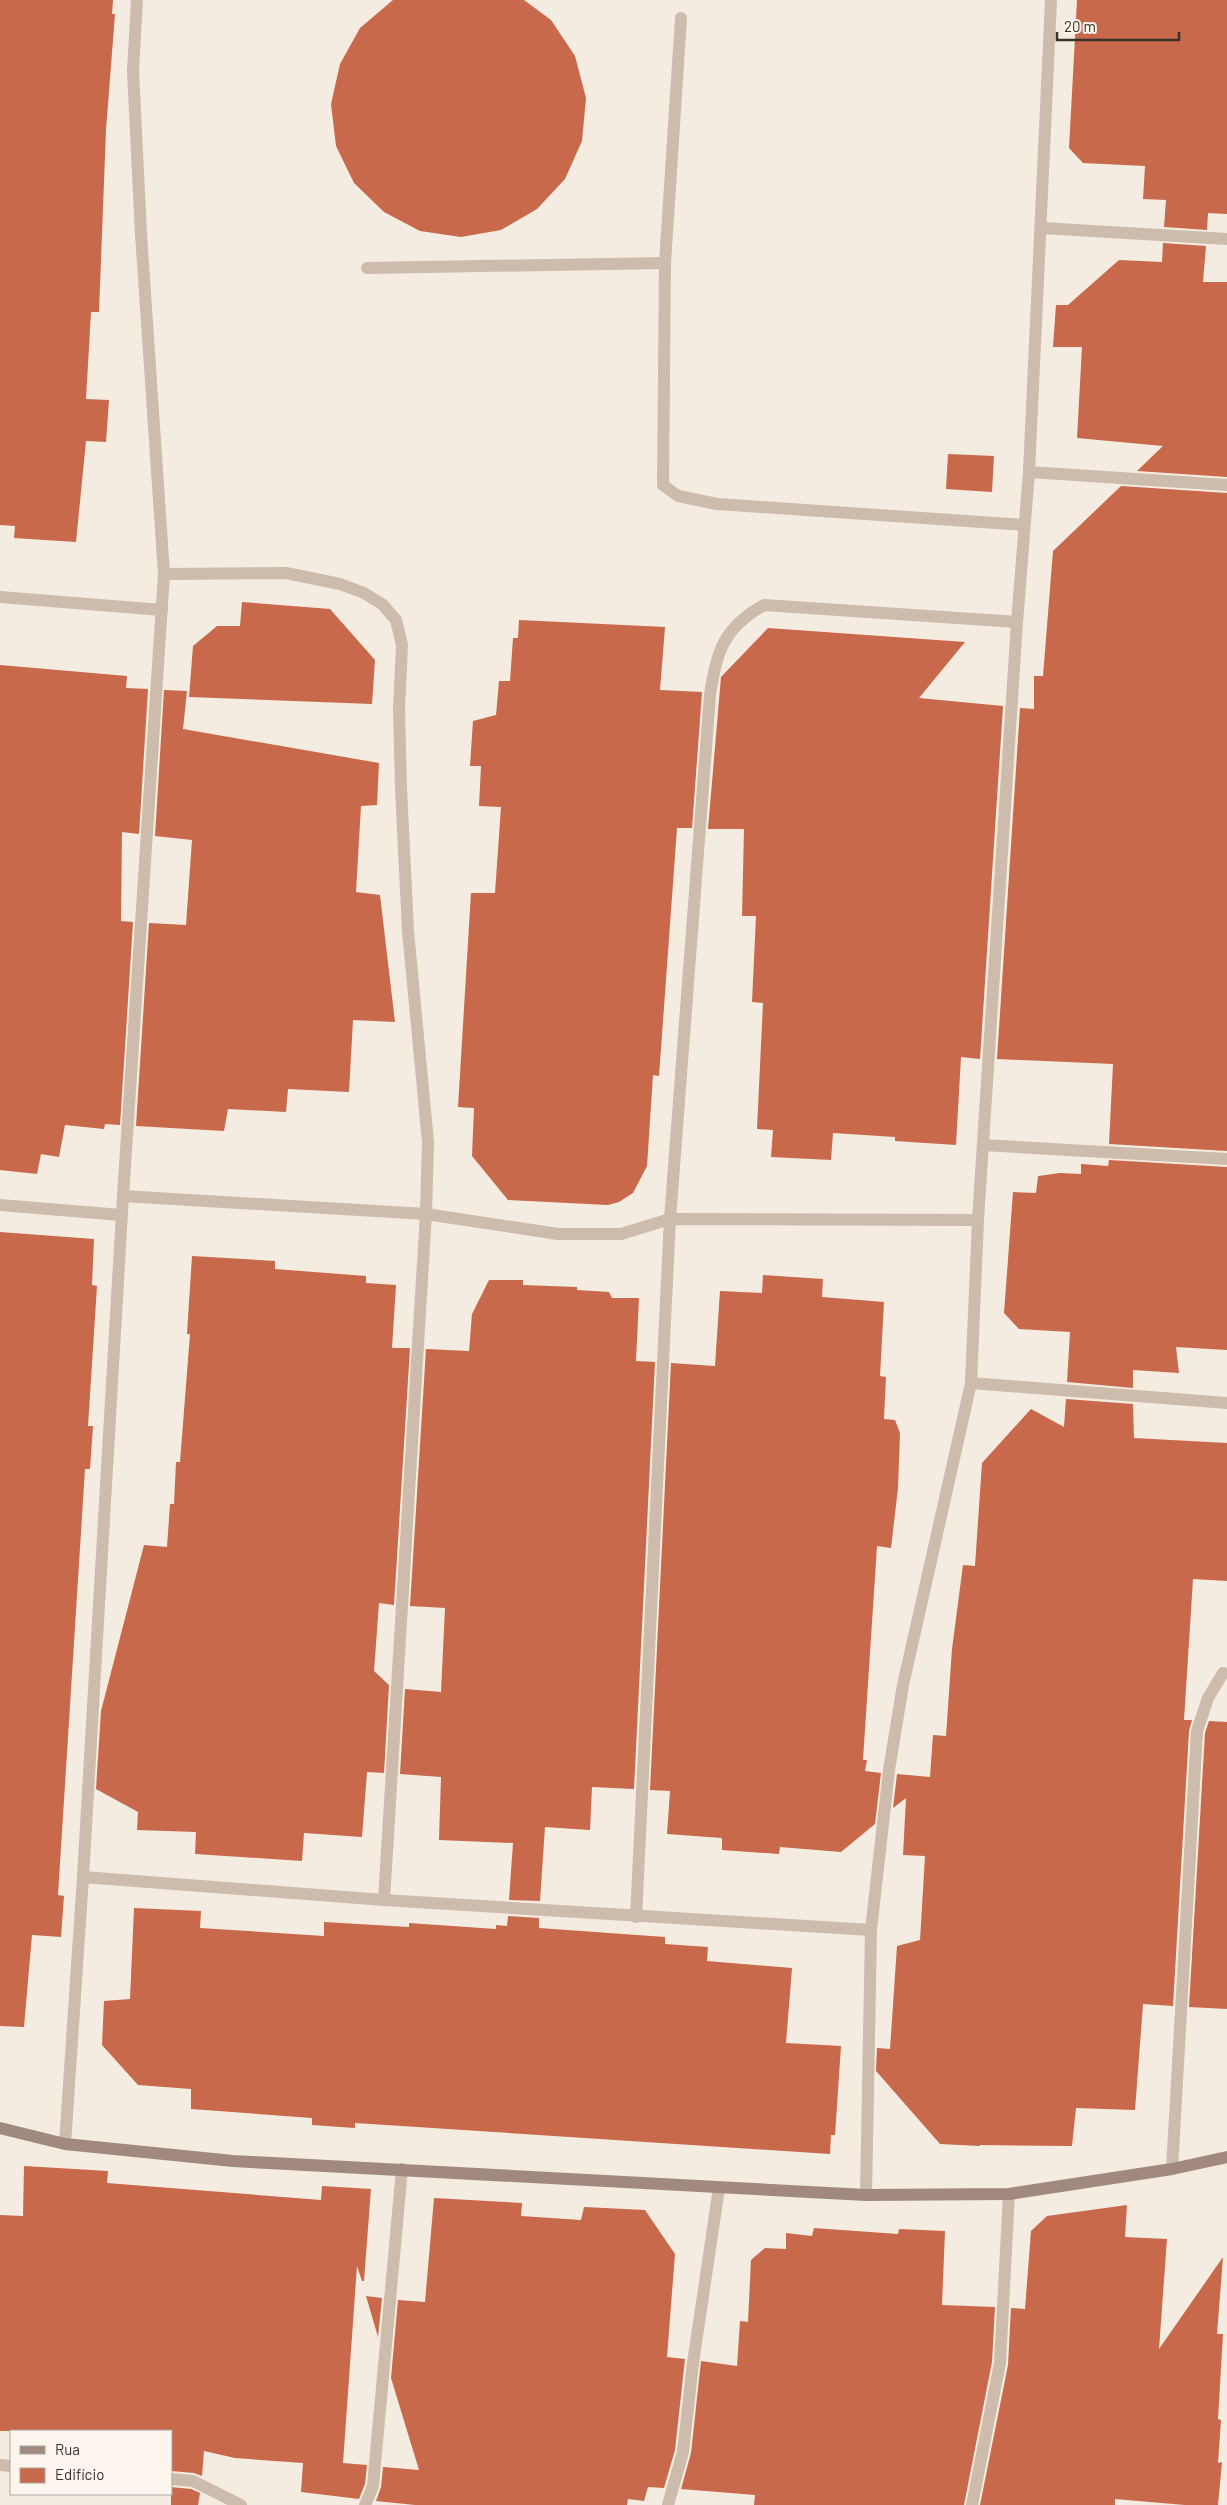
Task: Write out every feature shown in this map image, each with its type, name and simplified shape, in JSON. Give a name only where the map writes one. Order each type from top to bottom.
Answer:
[{"type":"street","points":[[65,2144],[83,1877],[122,1196],[164,574],[141,234],[133,72],[137,0]]},
{"type":"street","points":[[866,2195],[871,1930],[889,1770],[903,1686],[971,1383],[978,1220],[1016,622],[1029,472],[1042,228],[1051,0]]},
{"type":"street","points":[[681,18],[665,263],[663,485],[678,496],[717,504],[1024,525]]},
{"type":"street","points":[[1042,228],[1227,240]]},
{"type":"street","points":[[368,268],[665,263]]},
{"type":"street","points":[[1029,472],[1227,485]]},
{"type":"street","points":[[164,574],[286,573],[340,584],[364,593],[382,604],[396,620],[402,645],[399,709],[400,789],[408,931],[428,1142],[426,1214],[384,1900]]},
{"type":"street","points":[[0,596],[162,610]]},
{"type":"street","points":[[636,1916],[670,1218],[710,695],[715,663],[728,635],[745,616],[764,605],[1016,622]]},
{"type":"street","points":[[983,1145],[1227,1159]]},
{"type":"street","points":[[122,1196],[426,1214],[558,1234],[621,1234],[670,1218],[978,1220]]},
{"type":"street","points":[[0,1205],[121,1215]]},
{"type":"street","points":[[971,1383],[1227,1403]]},
{"type":"street","points":[[1172,2169],[1197,1731],[1208,1698],[1226,1671]]},
{"type":"street","points":[[83,1877],[384,1900],[871,1930]]},
{"type":"street","points":[[0,2128],[65,2144],[233,2161],[866,2195],[1008,2194],[1172,2169],[1227,2157]]},
{"type":"street","points":[[365,2505],[373,2486],[402,2169]]},
{"type":"street","points":[[668,2505],[683,2452],[693,2363],[719,2188]]},
{"type":"street","points":[[972,2505],[1000,2363],[1008,2194]]},
{"type":"street","points":[[172,2479],[193,2481],[241,2505]]},
{"type":"building","points":[[0,0],[113,0],[112,14],[115,14],[106,130],[99,312],[91,312],[86,399],[109,400],[106,442],[86,441],[76,542],[14,538],[15,526],[0,525]]},
{"type":"building","points":[[393,0],[524,0],[551,20],[575,56],[586,98],[582,141],[565,179],[537,209],[501,230],[461,237],[420,231],[384,212],[354,183],[336,146],[331,104],[340,64],[360,28]]},
{"type":"building","points":[[1077,0],[1227,0],[1227,214],[1208,213],[1207,230],[1164,227],[1166,200],[1143,199],[1145,166],[1083,163],[1069,148]]},
{"type":"building","points":[[1163,243],[1206,246],[1203,282],[1227,282],[1227,477],[1137,471],[1163,446],[1077,438],[1082,347],[1053,347],[1056,305],[1068,305],[1119,260],[1162,262]]},
{"type":"building","points":[[948,454],[994,456],[992,492],[946,489]]},
{"type":"building","points":[[1121,486],[1227,493],[1227,1151],[1109,1144],[1113,1064],[997,1059],[1020,708],[1034,709],[1034,676],[1043,676],[1053,551]]},
{"type":"building","points":[[242,602],[330,609],[375,660],[372,704],[189,697],[193,646],[217,626],[240,626]]},
{"type":"building","points":[[519,620],[665,627],[660,690],[702,692],[692,828],[677,828],[659,1076],[653,1075],[647,1166],[633,1193],[619,1202],[608,1205],[508,1200],[472,1156],[474,1108],[458,1107],[471,893],[495,893],[501,807],[479,806],[481,766],[470,766],[473,721],[496,715],[499,681],[510,681],[513,638],[518,638]]},
{"type":"building","points":[[768,628],[965,642],[919,698],[1003,706],[980,1059],[961,1057],[956,1145],[895,1141],[895,1137],[833,1133],[831,1160],[771,1157],[773,1130],[757,1129],[763,1003],[752,1002],[756,916],[742,916],[744,829],[708,829],[721,677]]},
{"type":"building","points":[[0,665],[127,676],[126,688],[148,689],[139,834],[122,832],[121,921],[133,922],[120,1125],[105,1124],[104,1129],[65,1125],[59,1157],[41,1154],[37,1174],[0,1170]]},
{"type":"building","points":[[164,690],[187,691],[183,729],[379,763],[377,805],[361,806],[356,892],[380,895],[395,1022],[353,1020],[349,1092],[288,1089],[286,1112],[228,1109],[224,1131],[136,1126],[149,923],[186,925],[192,840],[155,836]]},
{"type":"building","points":[[1109,1160],[1227,1167],[1227,1350],[1176,1347],[1179,1373],[1133,1370],[1133,1388],[1067,1382],[1070,1332],[1019,1329],[1004,1313],[1013,1192],[1036,1193],[1038,1176],[1060,1173],[1081,1174],[1081,1164],[1108,1166]]},
{"type":"building","points":[[0,1232],[94,1239],[92,1285],[97,1286],[88,1426],[93,1426],[90,1469],[85,1469],[58,1895],[64,1896],[61,1937],[32,1935],[24,2027],[0,2026]]},
{"type":"building","points":[[192,1256],[275,1261],[275,1269],[366,1276],[366,1283],[396,1285],[392,1348],[410,1348],[394,1605],[379,1603],[374,1671],[389,1685],[384,1773],[367,1772],[362,1837],[304,1833],[302,1861],[195,1854],[196,1832],[137,1830],[138,1812],[96,1789],[101,1711],[144,1545],[167,1547],[170,1504],[174,1504],[176,1462],[180,1462],[190,1334],[187,1334]]},
{"type":"building","points":[[763,1275],[823,1279],[822,1297],[884,1302],[880,1376],[886,1377],[884,1419],[895,1420],[900,1433],[898,1488],[891,1548],[877,1546],[863,1760],[867,1760],[865,1771],[881,1773],[875,1824],[841,1852],[780,1847],[779,1854],[722,1850],[722,1838],[667,1834],[670,1791],[650,1790],[671,1363],[715,1366],[720,1291],[762,1293]]},
{"type":"building","points":[[489,1280],[523,1280],[523,1285],[577,1287],[577,1290],[609,1292],[612,1298],[639,1298],[636,1361],[655,1362],[634,1789],[592,1787],[590,1830],[545,1827],[540,1901],[509,1900],[513,1843],[439,1840],[441,1777],[400,1774],[405,1689],[441,1692],[445,1608],[410,1606],[426,1349],[469,1351],[472,1314]]},
{"type":"building","points":[[1066,1399],[1133,1404],[1134,1438],[1227,1443],[1227,1581],[1193,1579],[1184,1720],[1192,1720],[1189,1731],[1173,2006],[1143,2004],[1135,2110],[1076,2108],[1072,2146],[940,2144],[876,2071],[877,2048],[890,2049],[897,1946],[920,1940],[925,1856],[903,1855],[906,1798],[893,1808],[897,1774],[930,1777],[933,1735],[946,1736],[952,1649],[963,1565],[975,1566],[982,1463],[1031,1409],[1064,1427]]},
{"type":"building","points":[[1209,1721],[1227,1722],[1227,2009],[1189,2007],[1205,1733]]},
{"type":"building","points":[[134,1908],[201,1911],[200,1928],[324,1936],[324,1922],[409,1927],[409,1923],[496,1929],[496,1925],[507,1926],[508,1916],[539,1918],[539,1928],[665,1937],[665,1944],[708,1947],[707,1961],[792,1968],[786,2043],[841,2046],[835,2135],[831,2135],[830,2154],[355,2123],[355,2128],[312,2125],[312,2118],[191,2109],[191,2089],[138,2085],[102,2045],[104,2001],[130,1999]]},
{"type":"building","points":[[24,2166],[108,2171],[107,2183],[321,2200],[322,2186],[371,2189],[364,2281],[362,2281],[357,2266],[343,2463],[367,2465],[365,2484],[359,2499],[301,2492],[303,2463],[235,2458],[204,2451],[202,2476],[194,2473],[172,2471],[172,2430],[0,2431],[0,2215],[23,2216]]},
{"type":"building","points":[[434,2198],[522,2203],[521,2216],[581,2220],[584,2207],[645,2210],[675,2254],[667,2357],[685,2359],[675,2450],[664,2488],[648,2487],[644,2501],[628,2499],[627,2505],[415,2505],[376,2501],[381,2487],[383,2467],[419,2470],[391,2378],[398,2300],[425,2302]]},
{"type":"building","points":[[1127,2205],[1125,2237],[1167,2239],[1159,2349],[1223,2257],[1217,2334],[1223,2334],[1218,2419],[1221,2420],[1218,2463],[1222,2462],[1218,2505],[1185,2505],[1115,2499],[1115,2505],[980,2505],[1008,2365],[1011,2308],[1025,2309],[1031,2231],[1047,2216]]},
{"type":"building","points":[[814,2228],[898,2234],[899,2229],[945,2231],[942,2305],[995,2307],[992,2362],[964,2505],[754,2505],[755,2495],[681,2489],[691,2453],[701,2361],[737,2366],[740,2321],[748,2322],[751,2260],[765,2248],[786,2249],[786,2233],[812,2236]]},
{"type":"building","points":[[366,2296],[382,2298],[378,2337]]},
{"type":"building","points":[[172,2487],[191,2489],[200,2493],[198,2505],[171,2505]]}]
